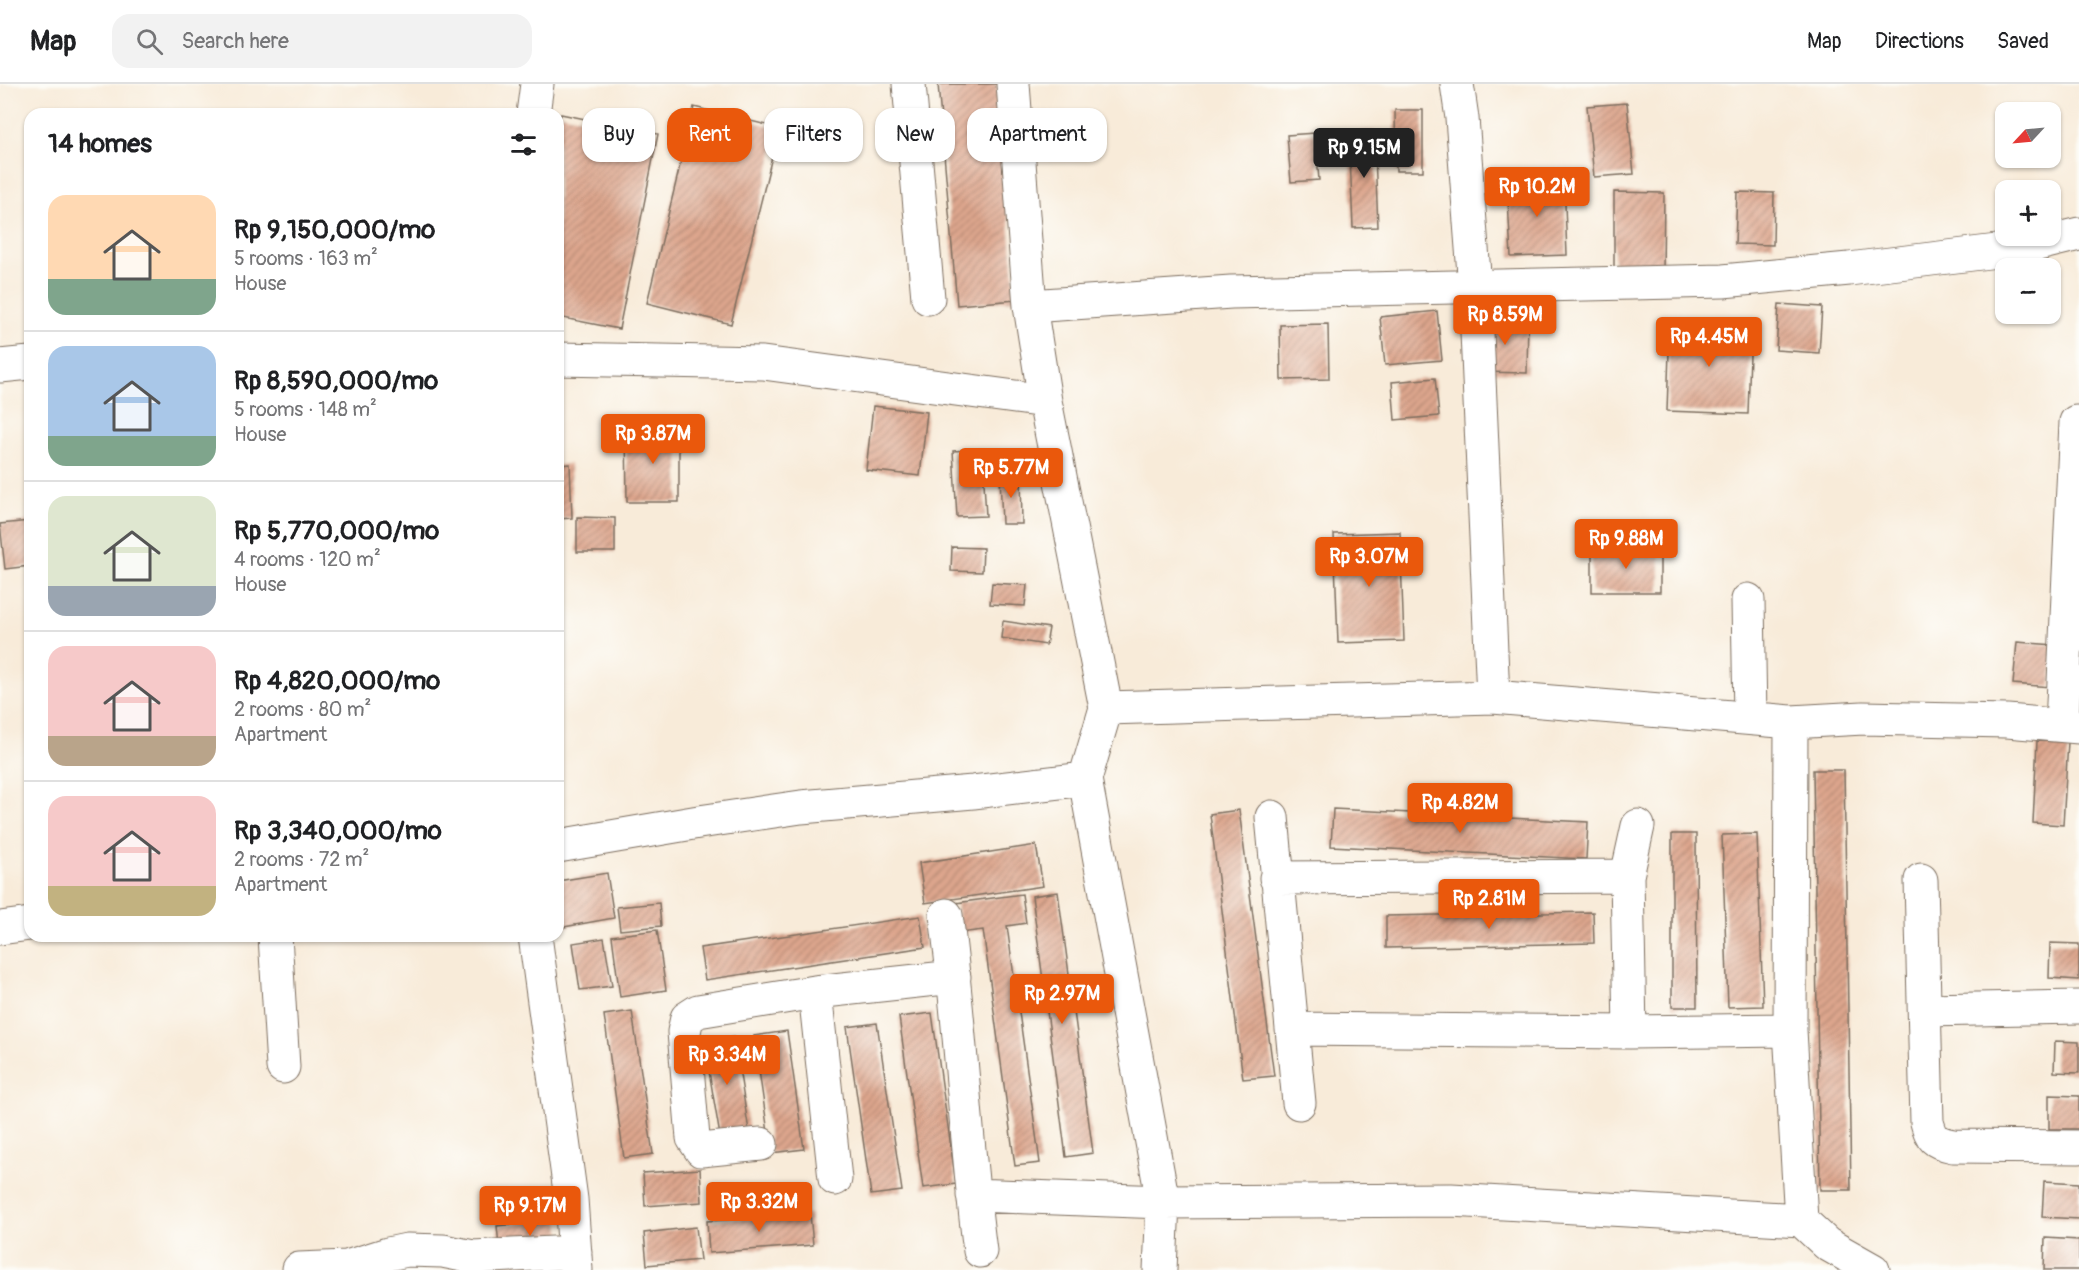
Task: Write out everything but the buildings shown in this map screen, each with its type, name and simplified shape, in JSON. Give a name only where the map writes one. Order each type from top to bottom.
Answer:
[{"type":"street","points":[[534,108],[537,84]]},
{"type":"street","points":[[909,84],[928,298]]},
{"type":"street","points":[[1013,84],[1030,306],[1045,401],[1106,708],[1085,779],[1163,1202],[1160,1270]]},
{"type":"street","points":[[1457,84],[1462,118],[1475,287],[1493,697]]},
{"type":"street","points":[[1030,306],[1231,292],[1723,281],[1849,269],[2022,248],[2079,234]]},
{"type":"street","points":[[564,359],[764,363],[1045,401]]},
{"type":"street","points":[[0,366],[24,364]]},
{"type":"street","points":[[1106,708],[1493,697],[1791,722],[1863,718],[2007,721],[2070,726],[2076,422]]},
{"type":"street","points":[[1748,600],[1750,718]]},
{"type":"street","points":[[1791,722],[1791,1030],[1800,1220]]},
{"type":"street","points":[[564,845],[801,807],[973,792],[1085,779]]},
{"type":"street","points":[[1272,817],[1276,878],[1294,1029],[1299,1103]]},
{"type":"street","points":[[1630,1032],[1627,876],[1638,826]]},
{"type":"street","points":[[1276,878],[1627,876]]},
{"type":"street","points":[[1921,880],[1927,1122],[1931,1137],[1940,1143],[1953,1146],[2079,1147]]},
{"type":"street","points":[[946,915],[980,1251]]},
{"type":"street","points":[[0,928],[24,925]]},
{"type":"street","points":[[275,942],[284,1067]]},
{"type":"street","points":[[299,1269],[347,1267],[407,1250],[443,1251],[473,1257],[575,1261],[571,1199],[536,942]]},
{"type":"street","points":[[761,1144],[701,1150],[696,1145],[693,1138],[684,1032],[687,1018],[698,1011],[816,992],[954,977]]},
{"type":"street","points":[[816,992],[834,1179]]},
{"type":"street","points":[[1925,1010],[2079,1007]]},
{"type":"street","points":[[1294,1029],[1630,1032],[1791,1030]]},
{"type":"street","points":[[973,1195],[1163,1202],[1451,1200],[1800,1220],[1827,1244],[1873,1270]]}]
